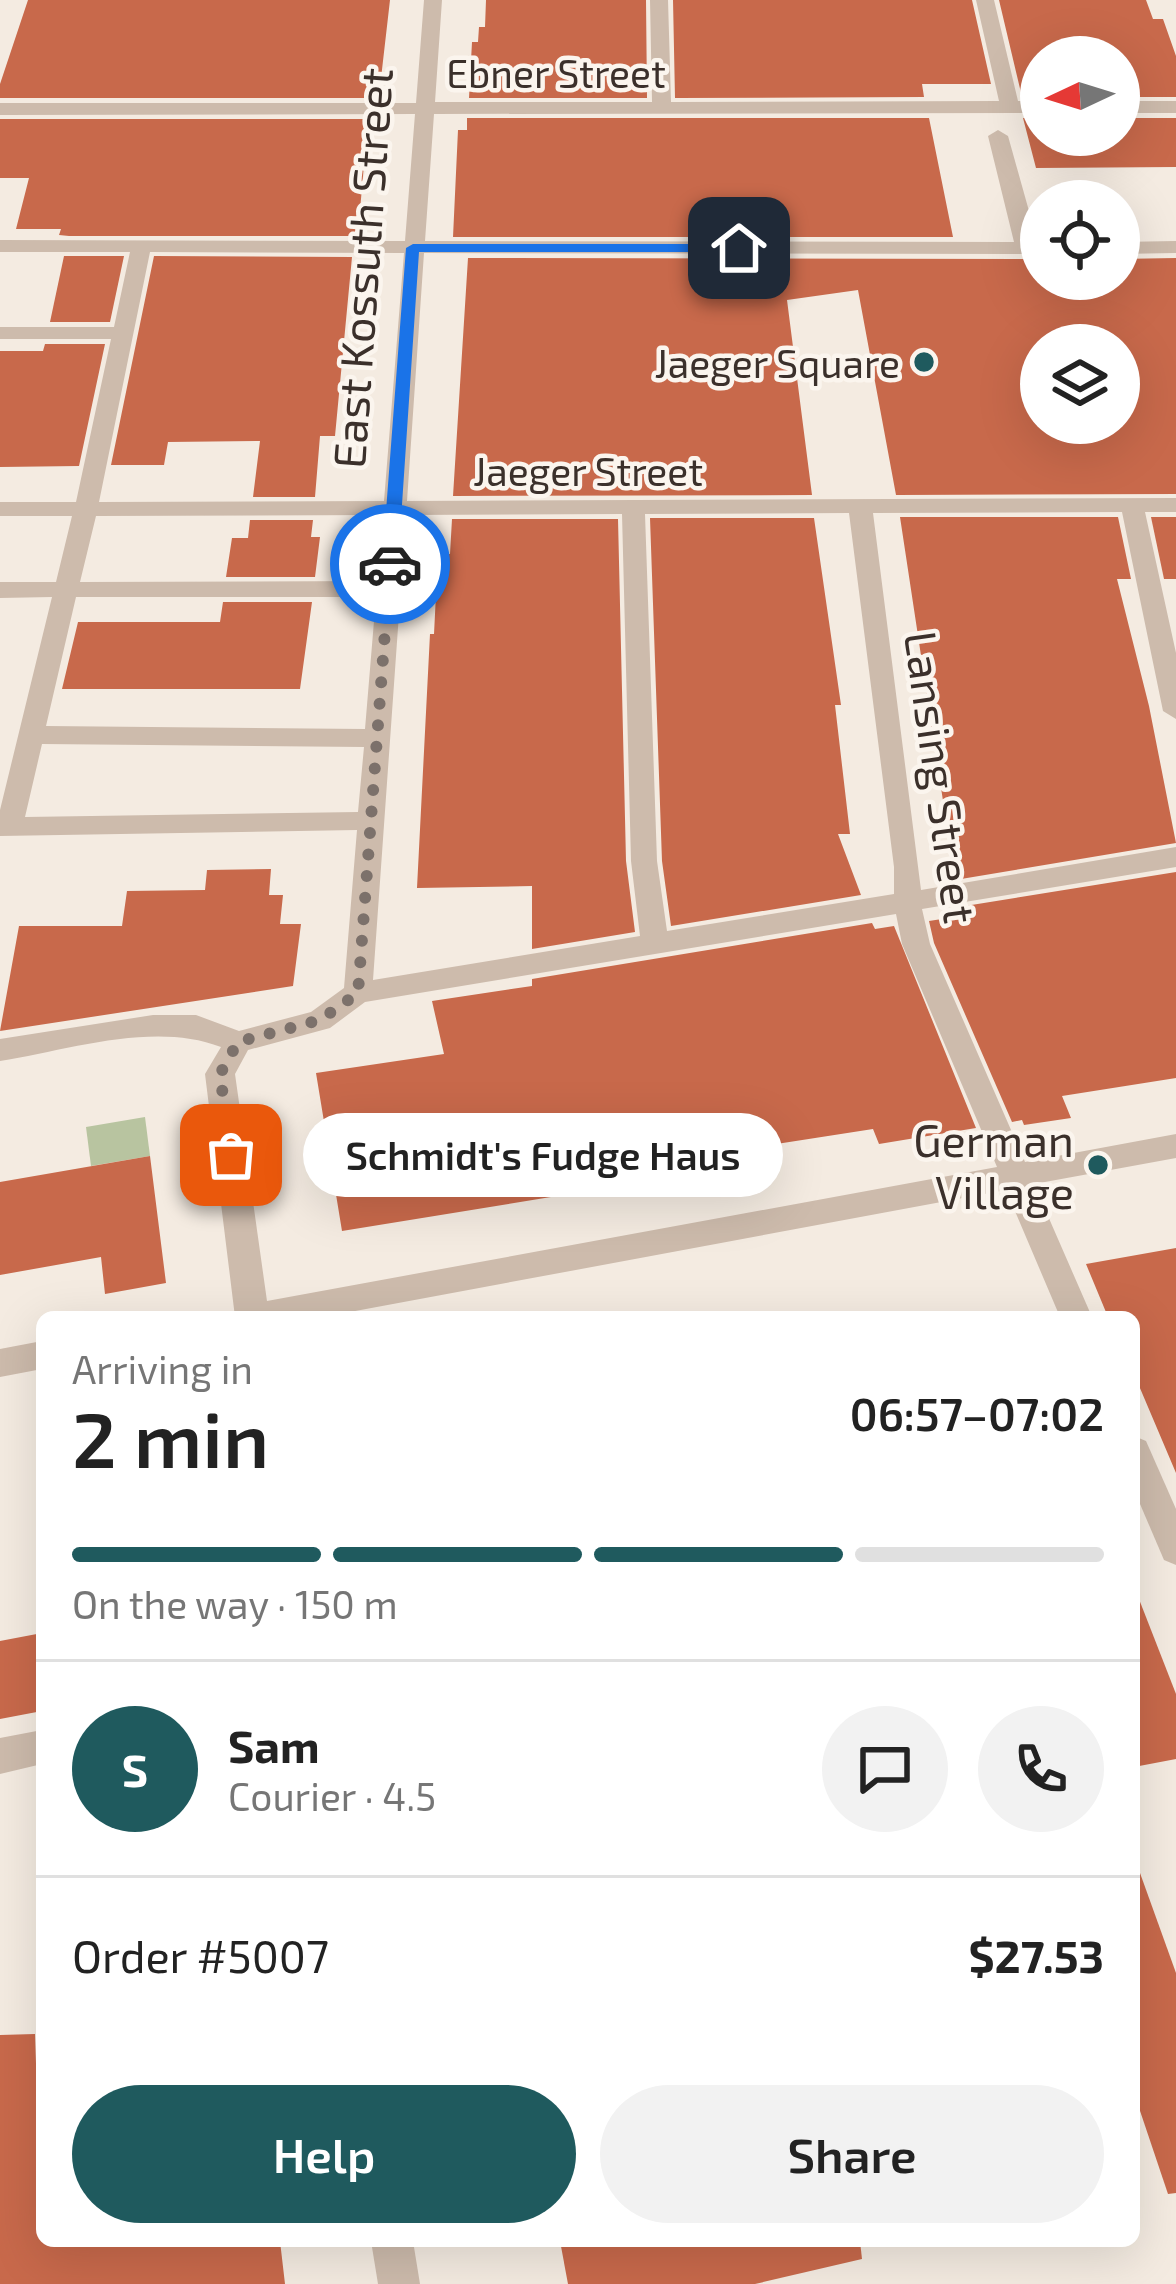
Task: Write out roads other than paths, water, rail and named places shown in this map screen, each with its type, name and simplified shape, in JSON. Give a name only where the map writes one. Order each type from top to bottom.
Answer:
[{"type":"street","name":"East Kossuth Street","points":[[358,993],[433,0]]},
{"type":"street","points":[[659,0],[662,107]]},
{"type":"street","points":[[985,0],[1010,107]]},
{"type":"street","name":"Ebner Street","points":[[0,109],[1020,107]]},
{"type":"street","points":[[1140,107],[1176,107]]},
{"type":"street","points":[[998,136],[1020,204]]},
{"type":"street","points":[[0,246],[1020,248]]},
{"type":"street","points":[[141,247],[86,508],[32,735],[5,826],[368,821]]},
{"type":"street","points":[[1140,248],[1176,247]]},
{"type":"street","points":[[0,333],[123,333]]},
{"type":"street","name":"Jaeger Street","points":[[0,508],[1176,505]]},
{"type":"street","points":[[634,506],[644,861],[655,944]]},
{"type":"street","name":"Lansing Street","points":[[860,506],[908,867],[907,902],[916,944],[1073,1311]]},
{"type":"street","points":[[1132,506],[1176,711]]},
{"type":"street","points":[[0,590],[388,589]]},
{"type":"street","points":[[32,735],[375,738]]},
{"type":"street","points":[[0,1050],[153,1025],[196,1026],[238,1042],[320,1020],[358,993],[1176,857]]},
{"type":"street","points":[[238,1042],[220,1074],[251,1311]]},
{"type":"street","points":[[284,1311],[1176,1147]]},
{"type":"street","points":[[0,1363],[36,1356]]},
{"type":"street","points":[[1140,1466],[1162,1527]]},
{"type":"street","points":[[0,1756],[36,1748]]},
{"type":"street","points":[[393,2247],[399,2284]]},
{"type":"place","name":"Jaeger Square","points":[[924,362]]},
{"type":"place","name":"Schmidt's Fudge Haus","points":[[231,1155]]},
{"type":"place","name":"German Village","points":[[1098,1165]]}]
